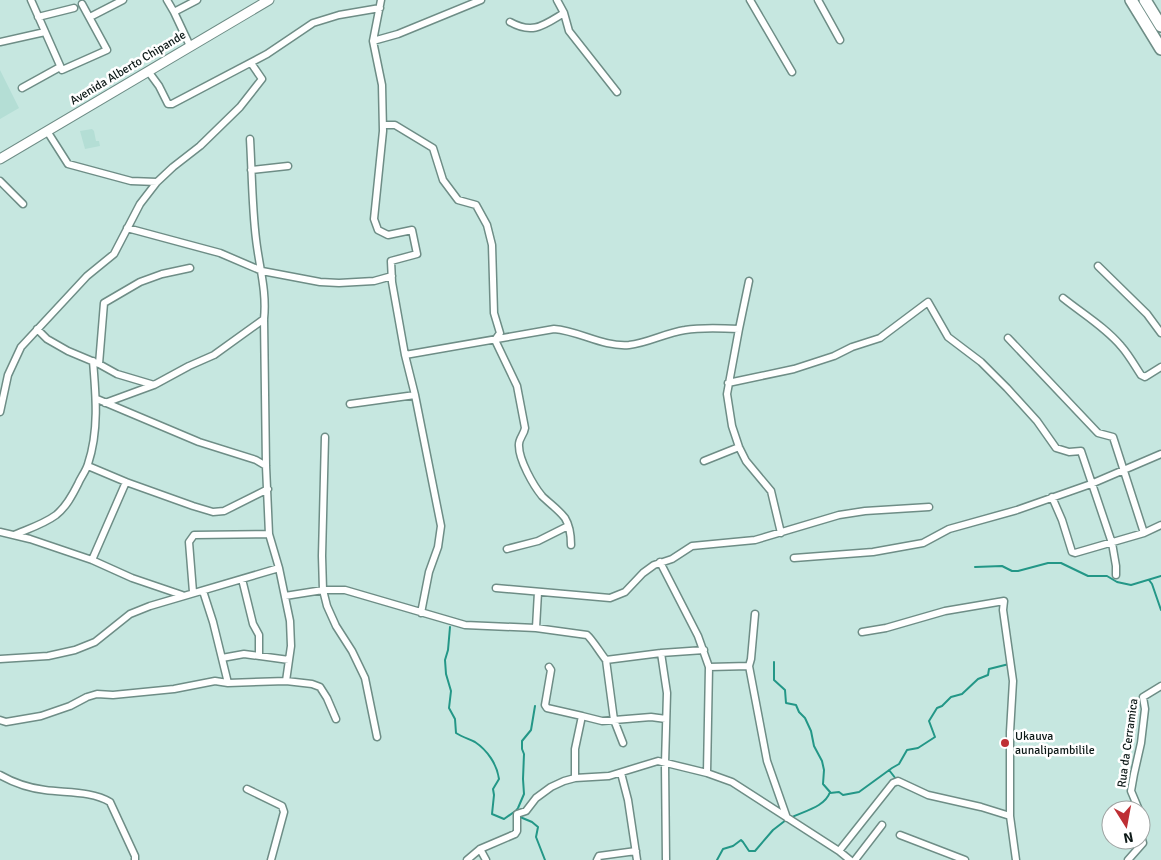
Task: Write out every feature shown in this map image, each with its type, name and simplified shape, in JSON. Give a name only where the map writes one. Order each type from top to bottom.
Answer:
[{"type":"highway","points":[[1131,0],[1161,49]]},
{"type":"highway","points":[[1145,0],[1161,26]]},
{"type":"main road","name":"Avenida Alberto Chipande","points":[[0,158],[269,0]]},
{"type":"street","points":[[31,0],[62,70],[107,50],[82,4]]},
{"type":"street","points":[[90,17],[111,3],[122,0]]},
{"type":"street","points":[[167,0],[190,46]]},
{"type":"street","points":[[174,12],[197,0]]},
{"type":"street","points":[[381,0],[373,41],[382,85],[383,125],[374,219],[378,230],[388,235],[412,230],[417,254],[391,261],[392,276],[405,355],[415,395],[441,526],[438,546],[429,572],[421,613]]},
{"type":"street","points":[[373,41],[398,34],[481,0]]},
{"type":"street","points":[[557,0],[564,13],[569,31],[617,92]]},
{"type":"street","points":[[750,0],[792,72]]},
{"type":"street","points":[[818,0],[840,40]]},
{"type":"street","points":[[38,17],[74,8]]},
{"type":"street","points":[[148,71],[159,86],[168,104],[172,104],[251,63],[313,23],[339,15],[380,8]]},
{"type":"street","points":[[510,22],[519,28],[535,28],[564,13]]},
{"type":"street","points":[[0,42],[45,32]]},
{"type":"street","points":[[0,412],[8,375],[21,347],[86,276],[114,254],[140,204],[156,182],[200,146],[240,107],[255,89],[262,79],[251,63]]},
{"type":"street","points":[[22,88],[60,67]]},
{"type":"street","points":[[383,125],[395,125],[433,148],[443,180],[458,200],[476,205],[487,225],[492,245],[494,313],[500,333],[496,340]]},
{"type":"street","points":[[47,131],[68,164],[132,181],[156,182]]},
{"type":"street","points":[[250,139],[256,239],[266,304],[264,319],[269,534],[279,568],[290,621],[291,646],[286,681]]},
{"type":"street","points":[[252,170],[288,166]]},
{"type":"street","points":[[0,181],[23,204]]},
{"type":"street","points":[[127,228],[220,253],[262,271],[320,282],[374,281],[392,276]]},
{"type":"street","points":[[1098,266],[1147,314],[1161,333]]},
{"type":"street","points":[[14,535],[56,515],[71,499],[88,466],[94,440],[97,398],[96,362],[104,303],[140,282],[162,274],[190,268]]},
{"type":"street","points":[[749,281],[727,394],[732,426],[739,447],[746,461],[771,491],[781,533]]},
{"type":"street","points":[[1063,298],[1105,329],[1122,347],[1141,375],[1145,377],[1161,368]]},
{"type":"street","points":[[728,383],[794,369],[880,338],[928,302],[948,337],[981,362],[1007,388],[1037,421],[1056,448],[1069,452],[1081,451],[1112,543],[1116,575]]},
{"type":"street","points":[[105,403],[154,385],[214,355],[264,319]]},
{"type":"street","points":[[37,329],[58,346],[123,376],[154,385]]},
{"type":"street","points":[[405,355],[554,329],[572,332],[612,344],[628,345],[685,330],[739,329]]},
{"type":"street","points":[[1008,338],[1098,433],[1113,437],[1144,533]]},
{"type":"street","points":[[496,340],[517,386],[525,428],[518,444],[523,461],[536,487],[564,518],[568,526],[571,545]]},
{"type":"street","points":[[350,404],[415,395]]},
{"type":"street","points":[[97,398],[176,432],[256,460],[266,466]]},
{"type":"street","points":[[325,437],[323,590],[327,606],[336,626],[352,651],[365,678],[377,736]]},
{"type":"street","points":[[704,461],[739,447]]},
{"type":"street","points":[[794,558],[873,552],[923,543],[949,529],[1017,510],[1091,484],[1161,454]]},
{"type":"street","points":[[88,466],[126,482],[213,512],[224,511],[268,488]]},
{"type":"street","points":[[92,560],[126,482]]},
{"type":"street","points":[[1052,497],[1062,520],[1072,552],[1075,553],[1144,533],[1161,525]]},
{"type":"street","points":[[496,588],[605,598],[617,596],[625,592],[643,573],[660,562],[672,559],[692,546],[755,540],[839,515],[865,511],[929,508]]},
{"type":"street","points":[[507,549],[538,541],[568,526]]},
{"type":"street","points":[[0,532],[92,560],[132,578],[182,596]]},
{"type":"street","points":[[192,592],[189,542],[194,535],[269,534]]},
{"type":"street","points":[[660,562],[704,650],[709,666],[707,773]]},
{"type":"street","points":[[0,659],[48,656],[75,650],[95,642],[130,614],[192,592],[203,591],[279,568]]},
{"type":"street","points":[[242,579],[253,624],[259,635],[259,656]]},
{"type":"street","points":[[285,596],[323,590],[344,590],[464,625],[536,628],[587,635],[606,660],[614,720],[623,743]]},
{"type":"street","points":[[203,591],[228,683]]},
{"type":"street","points":[[536,628],[538,592]]},
{"type":"street","points":[[862,632],[886,628],[945,611],[1004,601],[1003,610],[1013,682],[1010,732],[1010,816],[1016,860]]},
{"type":"street","points":[[755,614],[749,666],[767,761],[787,818]]},
{"type":"street","points":[[606,660],[704,650]]},
{"type":"street","points":[[662,653],[667,693],[665,764],[666,860]]},
{"type":"street","points":[[222,658],[244,654],[289,660]]},
{"type":"street","points":[[709,666],[749,666]]},
{"type":"street","points":[[549,667],[551,670],[545,705],[547,708],[602,721],[651,717],[666,719]]},
{"type":"street","points":[[0,720],[6,722],[41,716],[97,694],[113,695],[174,689],[215,681],[228,683],[286,681],[312,684],[320,687],[336,719]]},
{"type":"street","name":"Rua da Cerramica","points":[[1135,800],[1131,791],[1141,743],[1145,709],[1143,697],[1161,686]]},
{"type":"street","points":[[575,778],[575,749],[582,716]]},
{"type":"street","points":[[467,860],[480,849],[515,834],[517,831],[516,814],[526,811],[536,798],[551,786],[575,778],[609,776],[658,761],[707,773],[732,782],[850,860]]},
{"type":"street","points":[[621,773],[628,800],[637,860]]},
{"type":"street","points":[[0,775],[24,786],[94,796],[110,802],[135,856],[135,860]]},
{"type":"street","points":[[839,851],[893,783],[898,781],[928,795],[981,807],[1010,816]]},
{"type":"street","points":[[247,789],[282,806],[284,812],[271,860]]},
{"type":"street","points":[[855,860],[882,825]]},
{"type":"street","points":[[900,834],[965,860]]},
{"type":"street","points":[[480,849],[486,860]]},
{"type":"street","points":[[598,860],[599,856],[636,851]]},
{"type":"shaded area","points":[[0,70],[19,108],[0,119]]},
{"type":"shaded area","points":[[92,129],[100,146],[85,149],[80,131]]},
{"type":"waterway","points":[[975,567],[1002,566],[1012,571],[1018,571],[1048,563],[1061,563],[1088,576],[1107,576],[1117,582],[1131,585],[1161,576]]},
{"type":"waterway","points":[[1149,580],[1161,610]]},
{"type":"waterway","points":[[450,627],[445,660],[446,674],[451,691],[449,708],[455,719],[456,733],[479,745],[491,758],[496,768],[499,779],[493,789],[492,814],[504,819],[514,812]]},
{"type":"waterway","points":[[774,662],[774,680],[785,690],[786,703],[796,705],[799,712],[805,718],[811,731],[814,746],[822,761],[824,770],[823,784],[830,792],[819,805],[790,818]]},
{"type":"waterway","points":[[830,793],[839,792],[843,795],[859,792],[899,764],[907,750],[918,748],[935,737],[929,721],[937,708],[942,706],[951,697],[962,694],[978,679],[988,675],[989,669],[1009,664]]},
{"type":"waterway","points":[[514,813],[524,794],[524,754],[522,741],[531,730],[535,706]]},
{"type":"waterway","points":[[889,770],[896,779]]},
{"type":"waterway","points":[[520,817],[538,827],[536,837],[545,860]]},
{"type":"waterway","points":[[717,860],[723,849],[733,846],[741,840],[749,851],[755,851],[773,830],[786,820]]},
{"type":"place","name":"Ukauva aunalipambilile","points":[[1005,743]]}]
